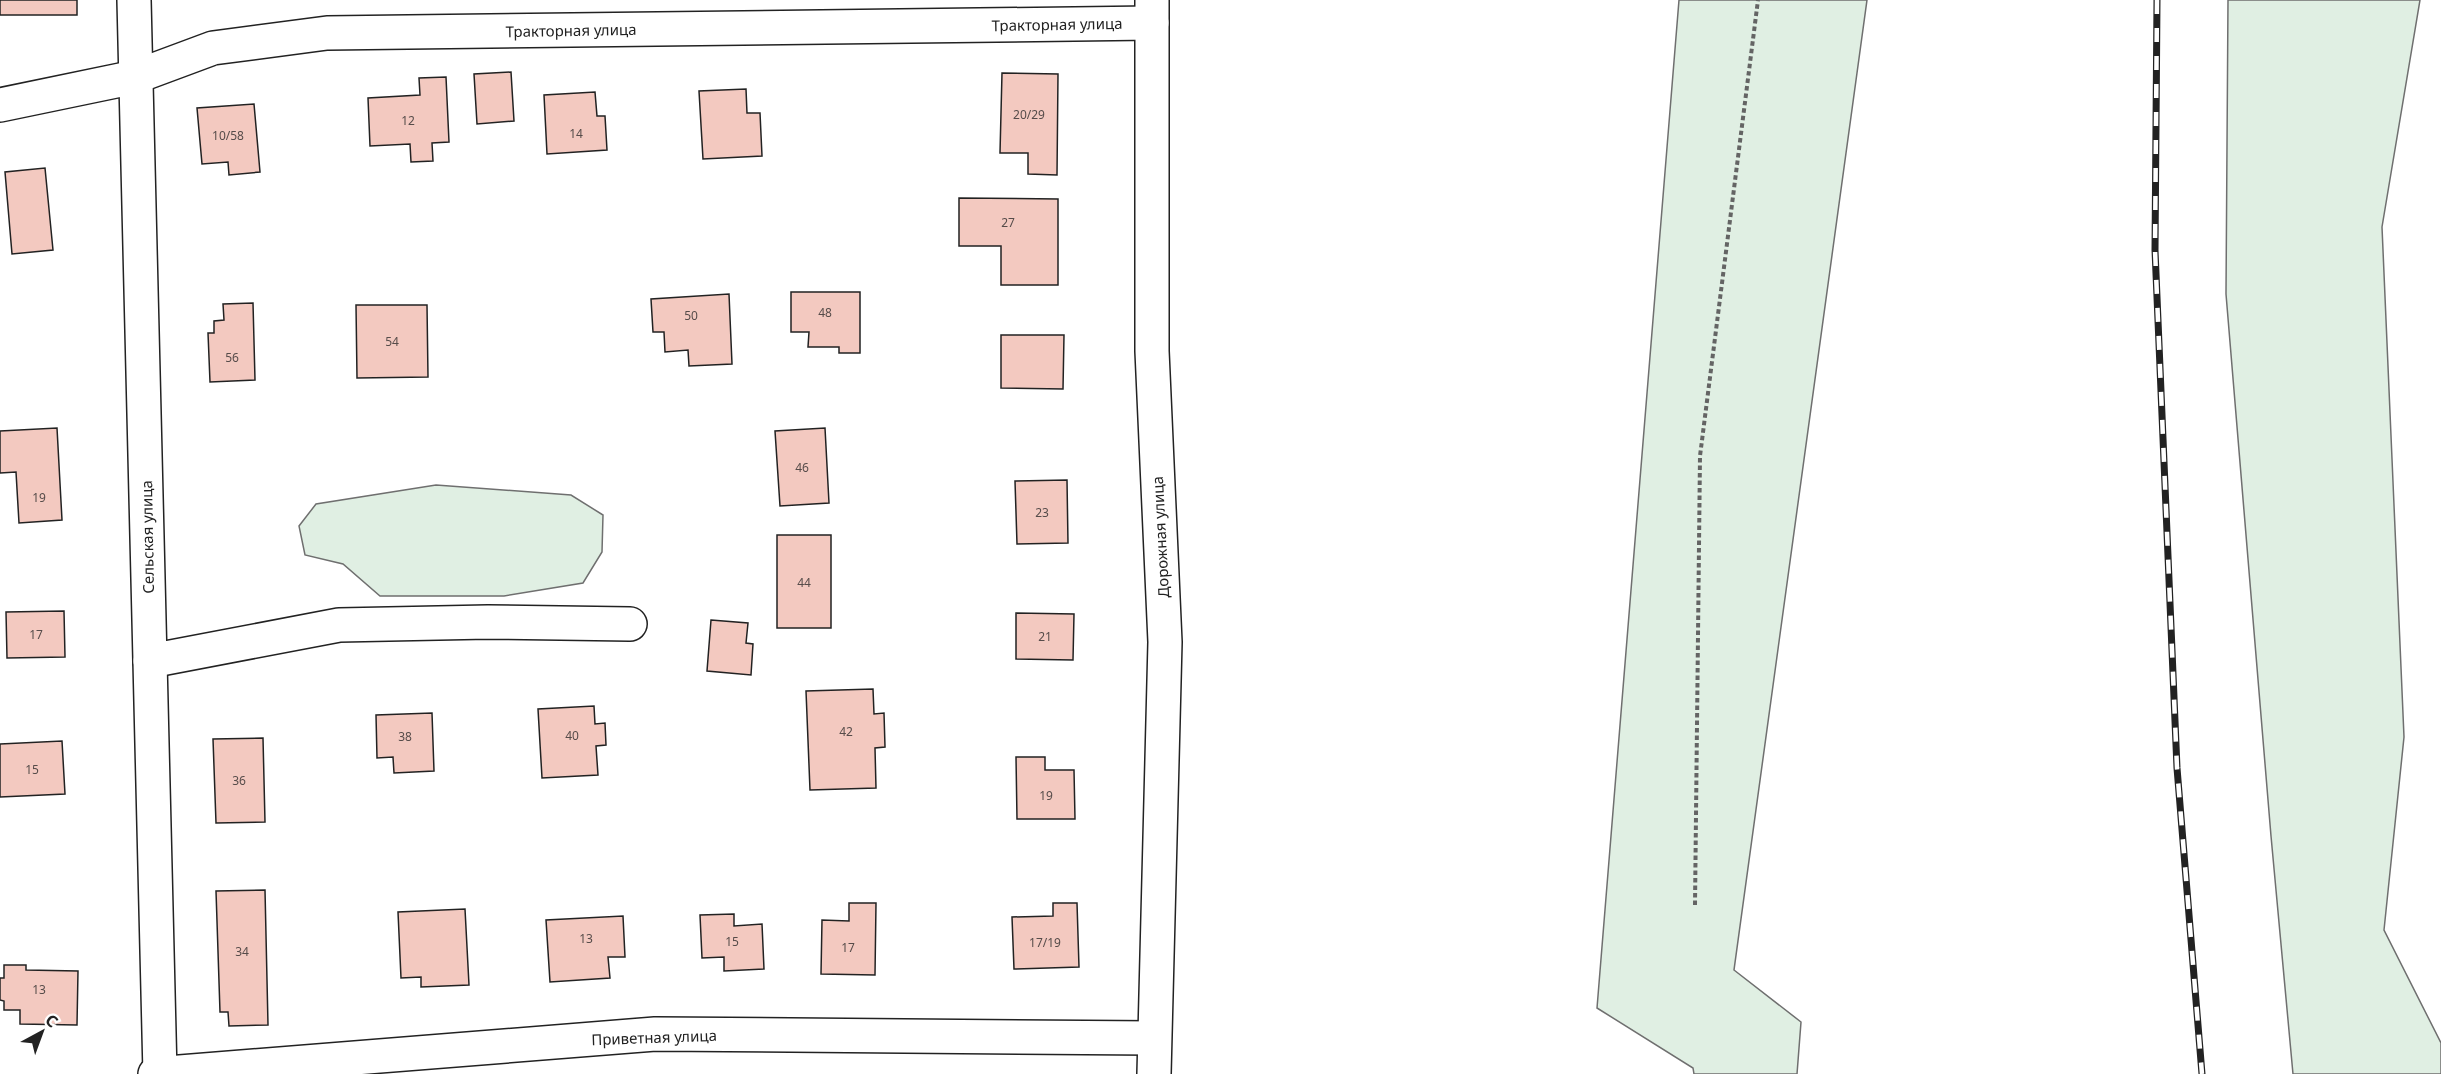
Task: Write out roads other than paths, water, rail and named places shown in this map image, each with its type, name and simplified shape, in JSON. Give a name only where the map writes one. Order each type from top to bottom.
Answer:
[{"type":"street","name":"Сельская улица","points":[[134,0],[159,1074]]},
{"type":"street","name":"Тракторная улица","points":[[0,105],[135,77],[213,48],[327,33],[1152,12]]},
{"type":"street","name":"Дорожная улица","points":[[1152,12],[1152,351],[1165,642],[1154,1074]]},
{"type":"street","points":[[150,661],[339,625],[488,622],[630,624]]},
{"type":"street","name":"Приветная улица","points":[[159,1074],[655,1034],[1154,1038]]},
{"type":"railway","points":[[2157,0],[2155,250],[2177,768],[2202,1074]]}]
